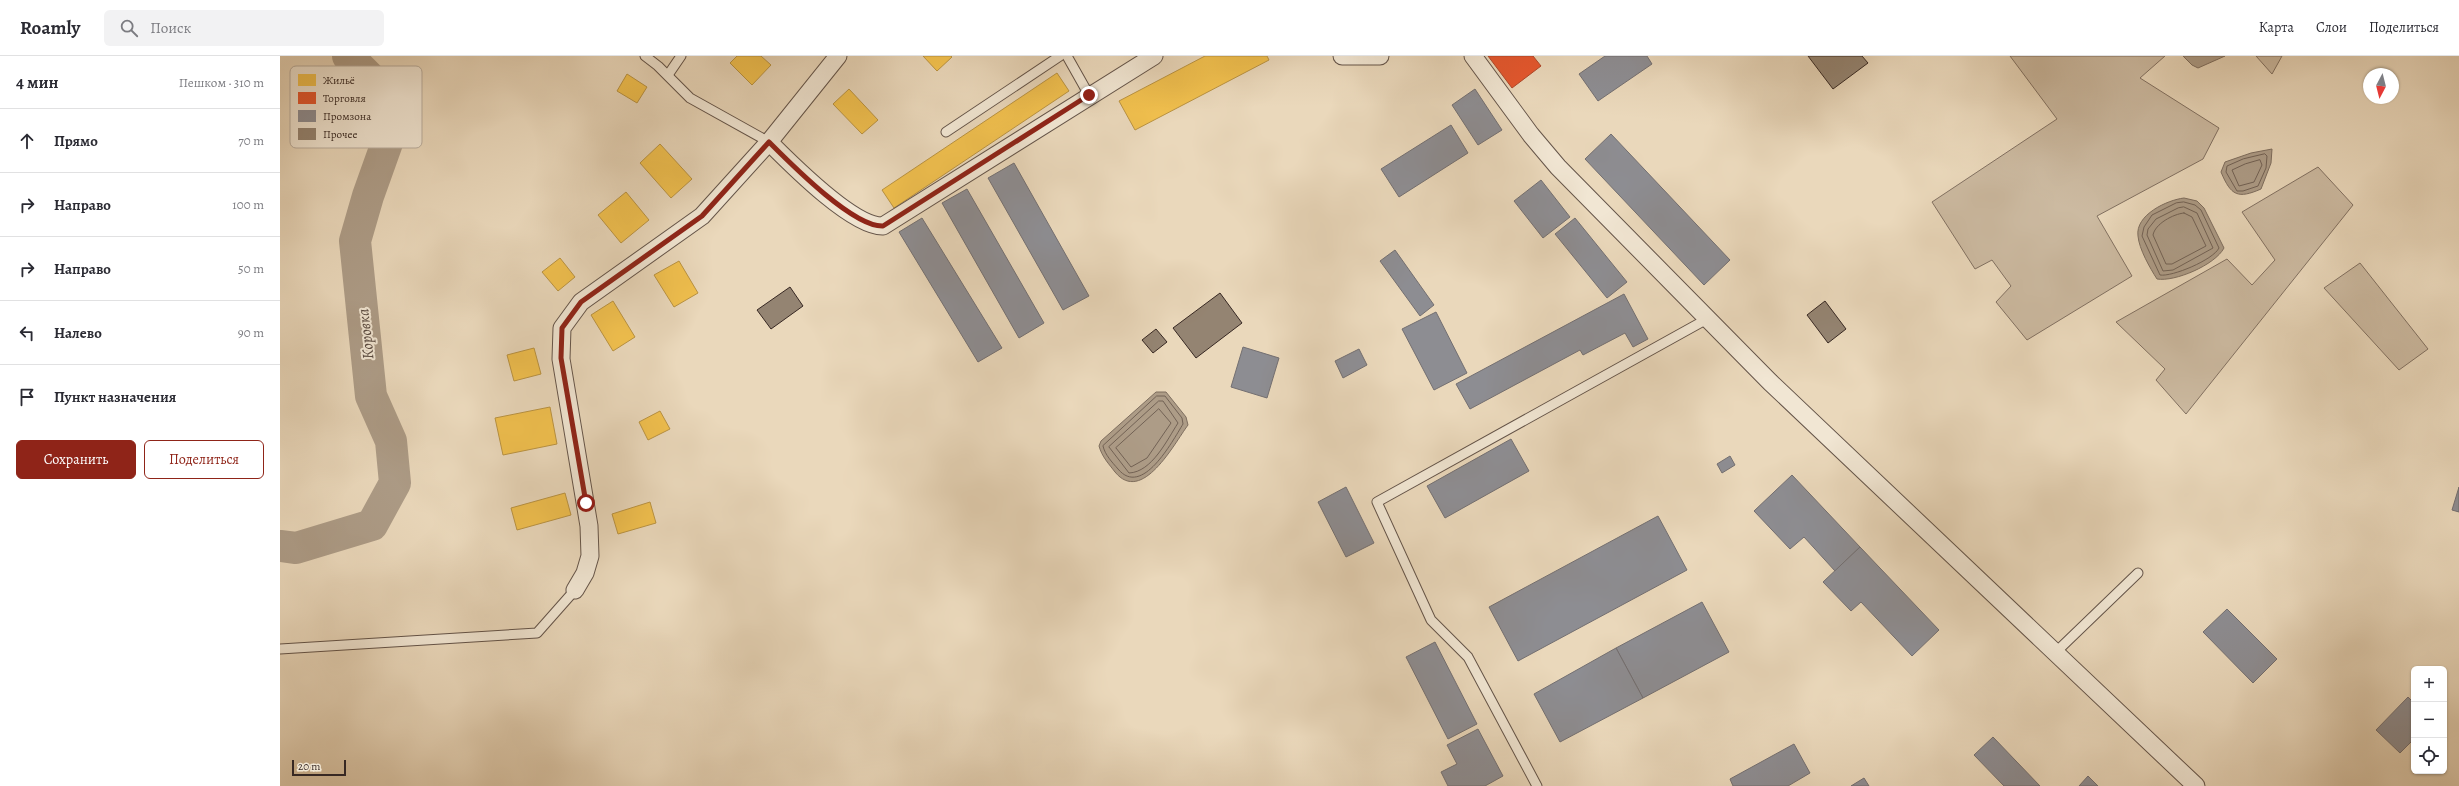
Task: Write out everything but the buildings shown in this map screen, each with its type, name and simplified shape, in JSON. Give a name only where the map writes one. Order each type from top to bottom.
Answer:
[{"type":"street","points":[[575,590],[585,573],[590,556],[589,526],[561,358],[562,328],[581,302],[702,216],[769,142],[838,56]]},
{"type":"street","points":[[769,142],[796,169],[841,206],[865,223],[874,226],[883,226],[1089,95],[1154,56]]},
{"type":"street","points":[[1342,56],[1380,56]]},
{"type":"street","points":[[1473,56],[1514,113],[1558,167],[1707,319],[1770,382],[2196,786]]},
{"type":"lane","points":[[645,56],[668,75],[690,98],[769,142]]},
{"type":"lane","points":[[668,75],[681,56]]},
{"type":"lane","points":[[946,132],[1060,56]]},
{"type":"lane","points":[[1067,56],[1089,95]]},
{"type":"lane","points":[[1538,786],[1468,657],[1431,620],[1377,502],[1707,319]]},
{"type":"lane","points":[[2055,653],[2138,573]]},
{"type":"lane","points":[[280,649],[537,633],[575,590]]},
{"type":"shaded area","points":[[2010,56],[2165,56],[2140,78],[2219,128],[2203,159],[2097,216],[2132,276],[2027,340],[1996,302],[2011,286],[1992,260],[1975,269],[1932,202],[2057,119]]},
{"type":"shaded area","points":[[2256,56],[2282,56],[2272,74]]},
{"type":"shaded area","points":[[2318,167],[2353,205],[2186,414],[2156,380],[2165,369],[2116,322],[2227,259],[2252,285],[2275,260],[2242,212]]},
{"type":"shaded area","points":[[2360,263],[2428,349],[2399,370],[2324,288]]},
{"type":"water","points":[[2183,56],[2225,56],[2198,68],[2192,65]]},
{"type":"water","points":[[2272,149],[2271,163],[2261,189],[2246,194],[2232,191],[2221,172],[2225,162],[2251,153]]},
{"type":"water","points":[[2184,198],[2197,201],[2204,208],[2224,248],[2212,260],[2194,271],[2174,278],[2157,279],[2140,247],[2138,228],[2147,215],[2161,205]]},
{"type":"water","points":[[1156,392],[1166,392],[1186,417],[1188,425],[1166,457],[1146,477],[1136,481],[1125,480],[1115,472],[1108,463],[1099,446],[1101,441]]},
{"type":"waterway","name":"Коровка","points":[[348,56],[358,66]]},
{"type":"waterway","name":"Коровка","points":[[280,546],[296,548],[372,525],[395,483],[391,441],[371,396],[355,241],[368,196],[385,148]]},
{"type":"route","points":[[586,503],[561,358],[560,344],[562,328],[570,315],[581,302],[702,216],[769,142],[796,169],[836,202],[865,223],[874,226],[883,226],[1089,95]]}]
